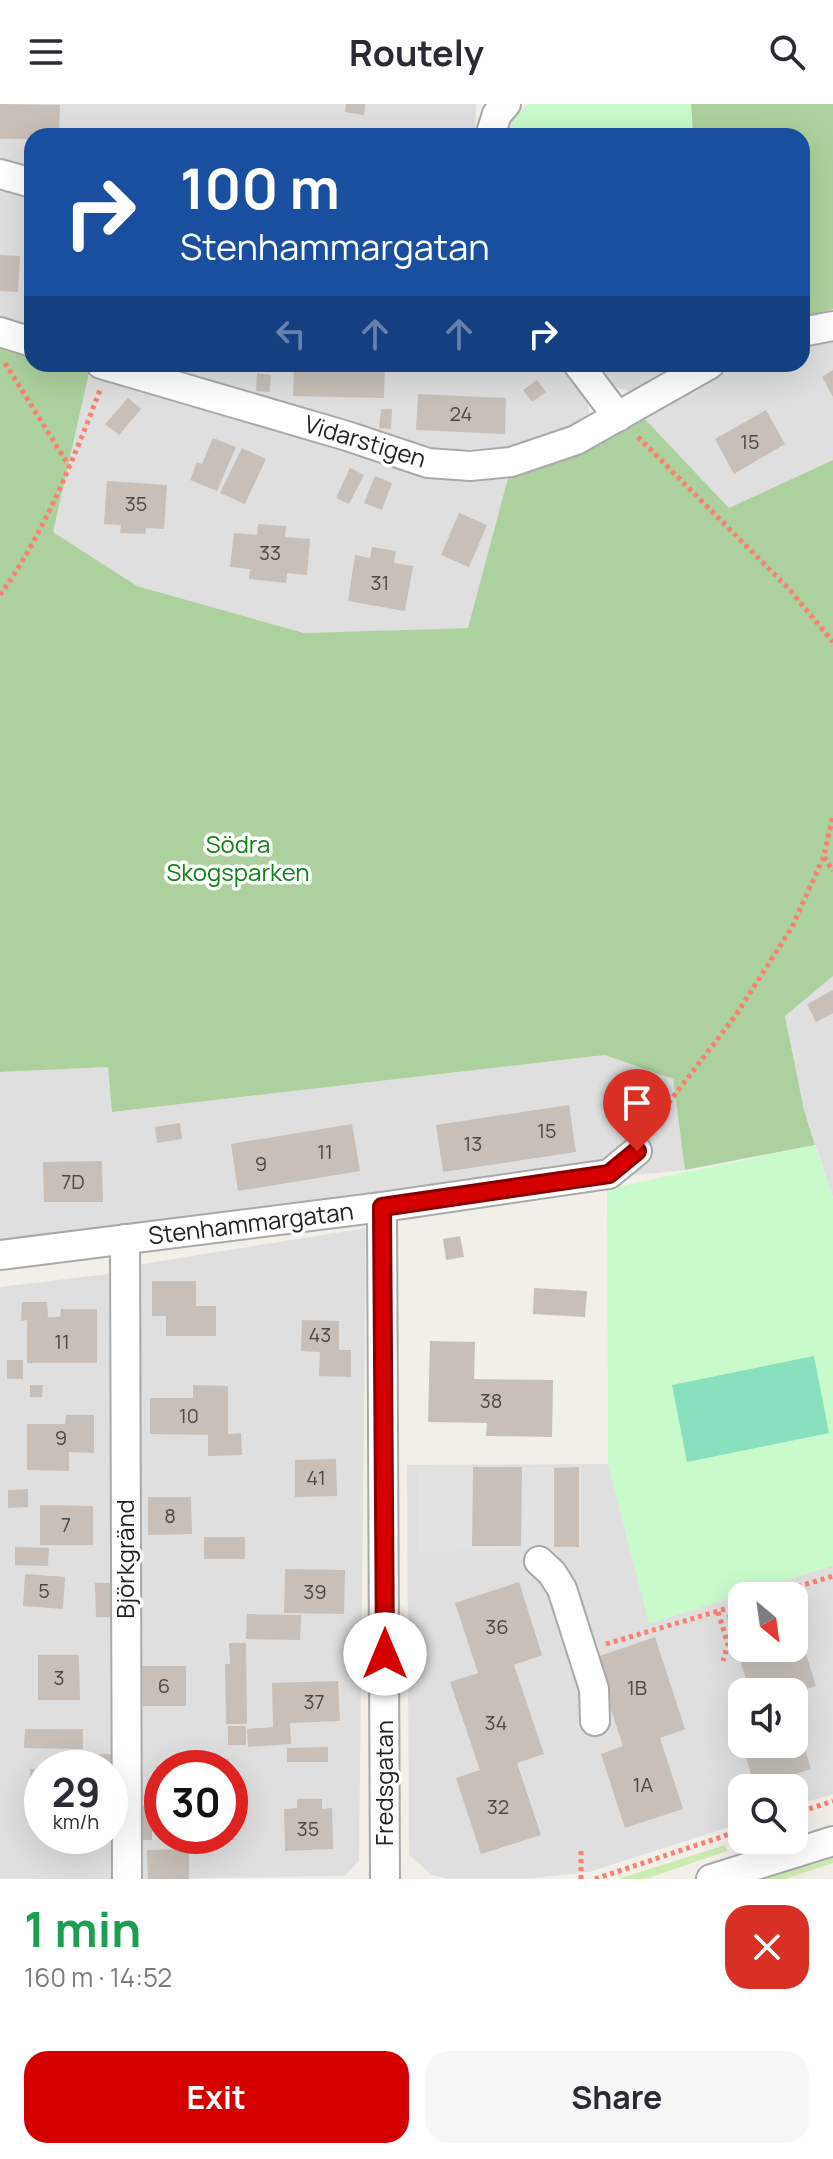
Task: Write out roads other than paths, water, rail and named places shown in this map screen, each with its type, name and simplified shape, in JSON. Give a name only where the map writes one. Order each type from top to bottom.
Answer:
[{"type":"street","points":[[493,128],[497,114],[506,104]]},
{"type":"street","points":[[0,174],[24,181]]},
{"type":"street","points":[[810,330],[833,326]]},
{"type":"street","points":[[0,332],[24,340]]},
{"type":"street","name":"Vidarstigen","points":[[126,372],[347,436],[428,463],[470,466],[511,462],[576,440],[696,372]]},
{"type":"street","points":[[584,372],[618,417]]},
{"type":"street","name":"Stenhammargatan","points":[[0,1255],[382,1207],[609,1174],[637,1151]]},
{"type":"street","name":"Fredsgatan","points":[[382,1207],[385,1879]]},
{"type":"street","name":"Björkgränd","points":[[125,1239],[127,1879]]},
{"type":"street","points":[[539,1561],[552,1573],[562,1589],[594,1689],[595,1721]]},
{"type":"street","points":[[711,1879],[833,1841]]},
{"type":"park label","name":"Södra Skogsparken","points":[[238,859]]}]
